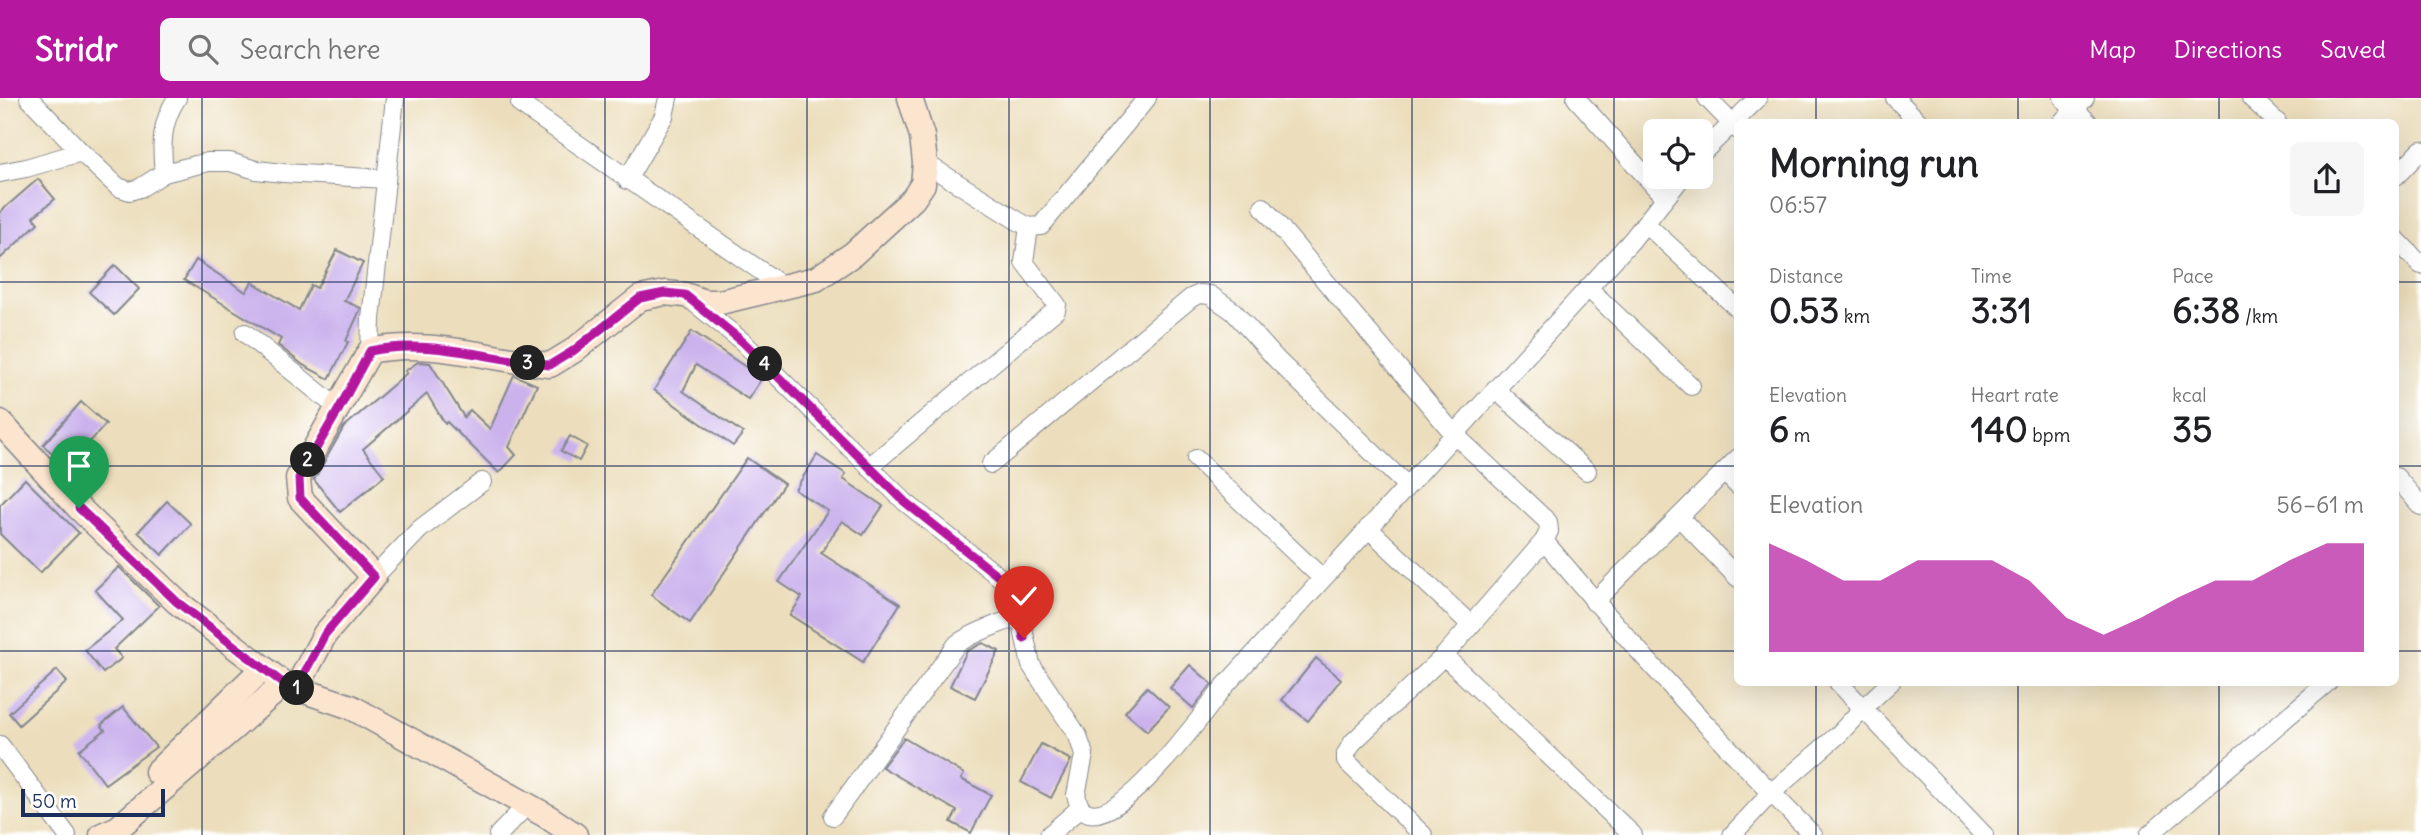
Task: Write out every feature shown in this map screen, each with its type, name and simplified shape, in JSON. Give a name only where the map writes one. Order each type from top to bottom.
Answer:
[{"type":"main road","points":[[102,835],[118,828],[290,687],[325,634],[374,577],[300,498],[298,489],[299,478],[310,456],[370,351],[393,346],[454,349],[550,365],[573,351],[640,298],[665,293],[685,295],[705,302],[720,302],[816,279],[853,254],[913,199],[923,184],[925,163],[922,136],[910,98]]},
{"type":"main road","points":[[0,422],[79,508],[177,602],[263,668],[290,687],[351,706],[575,835]]},
{"type":"main road","points":[[96,835],[108,817],[263,668]]},
{"type":"street","points":[[29,98],[118,187],[130,191],[164,173],[208,162],[230,162],[256,170],[284,173],[386,179]]},
{"type":"street","points":[[164,173],[163,128],[169,109],[177,98]]},
{"type":"street","points":[[370,351],[371,319],[395,98]]},
{"type":"street","points":[[627,180],[664,116],[668,98]]},
{"type":"street","points":[[925,163],[1029,227],[1041,226],[1147,98]]},
{"type":"street","points":[[1576,98],[1665,198]]},
{"type":"street","points":[[1707,98],[1734,126]]},
{"type":"street","points":[[1741,119],[1758,98]]},
{"type":"street","points":[[1895,98],[1916,119]]},
{"type":"street","points":[[2251,98],[2274,119]]},
{"type":"street","points":[[520,104],[783,287]]},
{"type":"street","points":[[2071,107],[2085,119]]},
{"type":"street","points":[[1713,144],[1734,128]]},
{"type":"street","points":[[2399,173],[2421,150]]},
{"type":"street","points":[[0,173],[81,152]]},
{"type":"street","points":[[685,295],[743,342],[905,502],[1003,580],[1017,602],[1031,664],[1078,736],[1084,755],[1076,796],[1080,808],[1091,814],[1102,812],[1133,792],[1171,754],[1224,687],[1587,288],[1672,189]]},
{"type":"street","points":[[1264,207],[1454,434],[1548,522],[1549,531],[1544,541],[1471,625],[1444,656],[1353,742],[1346,754],[1346,761],[1423,835]]},
{"type":"street","points":[[1645,223],[1734,305]]},
{"type":"street","points":[[869,467],[1056,310],[1057,305],[1024,262],[1029,227]]},
{"type":"street","points":[[2399,242],[2421,264]]},
{"type":"street","points":[[1587,288],[1691,386]]},
{"type":"street","points":[[991,464],[1191,298],[1200,294],[1210,295],[1233,311],[1277,360],[1407,486]]},
{"type":"street","points":[[245,333],[339,409]]},
{"type":"street","points":[[1494,389],[1587,471]]},
{"type":"street","points":[[1196,459],[1322,578]]},
{"type":"street","points":[[1594,602],[1734,462]]},
{"type":"street","points":[[1724,472],[1734,482]]},
{"type":"street","points":[[2399,480],[2421,506]]},
{"type":"street","points":[[374,577],[420,529],[482,482]]},
{"type":"street","points":[[1679,517],[1734,574]]},
{"type":"street","points":[[1368,528],[1471,625]]},
{"type":"street","points":[[1544,541],[1594,602],[1812,835]]},
{"type":"street","points":[[833,816],[957,645],[969,636],[1020,615]]},
{"type":"street","points":[[1444,656],[1633,835]]},
{"type":"street","points":[[1842,686],[1984,835]]},
{"type":"street","points":[[1732,835],[1771,793],[1839,734],[1887,686]]},
{"type":"street","points":[[2149,835],[2323,686]]},
{"type":"street","points":[[0,746],[67,835]]},
{"type":"street","points":[[498,835],[527,805]]},
{"type":"street","points":[[1049,835],[1080,808]]},
{"type":"building","points":[[38,179],[55,199],[33,217],[38,223],[0,259],[0,212]]},
{"type":"building","points":[[337,250],[363,263],[344,301],[361,308],[346,341],[348,342],[329,379],[303,365],[278,345],[281,339],[184,280],[196,260],[246,292],[252,282],[299,310],[311,285],[317,288]]},
{"type":"building","points":[[115,265],[139,289],[114,315],[89,292]]},
{"type":"building","points":[[692,331],[762,378],[748,399],[696,365],[683,391],[743,433],[733,446],[654,390]]},
{"type":"building","points":[[418,362],[430,363],[464,417],[470,410],[490,429],[514,375],[537,385],[509,447],[516,455],[499,473],[447,422],[445,424],[427,394],[363,449],[384,476],[340,512],[314,480],[344,427]]},
{"type":"building","points":[[81,402],[106,424],[67,467],[43,445]]},
{"type":"building","points":[[570,436],[587,446],[579,461],[561,451]]},
{"type":"building","points":[[817,455],[846,474],[843,479],[883,506],[863,535],[842,521],[821,553],[900,604],[863,662],[790,615],[802,597],[779,582],[828,511],[795,490]]},
{"type":"building","points":[[747,458],[784,484],[690,623],[651,595]]},
{"type":"building","points":[[25,479],[79,533],[40,573],[0,534],[0,505]]},
{"type":"building","points":[[167,501],[191,524],[162,555],[138,532]]},
{"type":"building","points":[[119,567],[159,606],[114,649],[122,658],[103,673],[85,650],[123,620],[95,590]]},
{"type":"building","points":[[983,643],[999,651],[975,698],[950,686],[967,651]]},
{"type":"building","points":[[1316,658],[1341,679],[1308,721],[1282,700]]},
{"type":"building","points":[[1190,665],[1212,684],[1193,708],[1170,688]]},
{"type":"building","points":[[57,670],[67,682],[19,725],[9,713]]},
{"type":"building","points":[[1147,687],[1169,707],[1147,731],[1125,712]]},
{"type":"building","points":[[123,707],[156,747],[105,784],[79,750],[105,730],[101,725]]},
{"type":"building","points":[[904,738],[964,774],[961,779],[991,795],[971,833],[951,822],[957,811],[882,767]]},
{"type":"building","points":[[1041,744],[1071,760],[1051,798],[1021,782]]},
{"type":"route","points":[[79,508],[177,602],[284,684],[296,689],[325,634],[374,577],[300,498],[298,489],[299,478],[310,456],[370,351],[393,346],[454,349],[550,365],[573,351],[640,298],[665,293],[685,295],[743,342],[905,502],[1003,580],[1017,602],[1024,638]]}]
